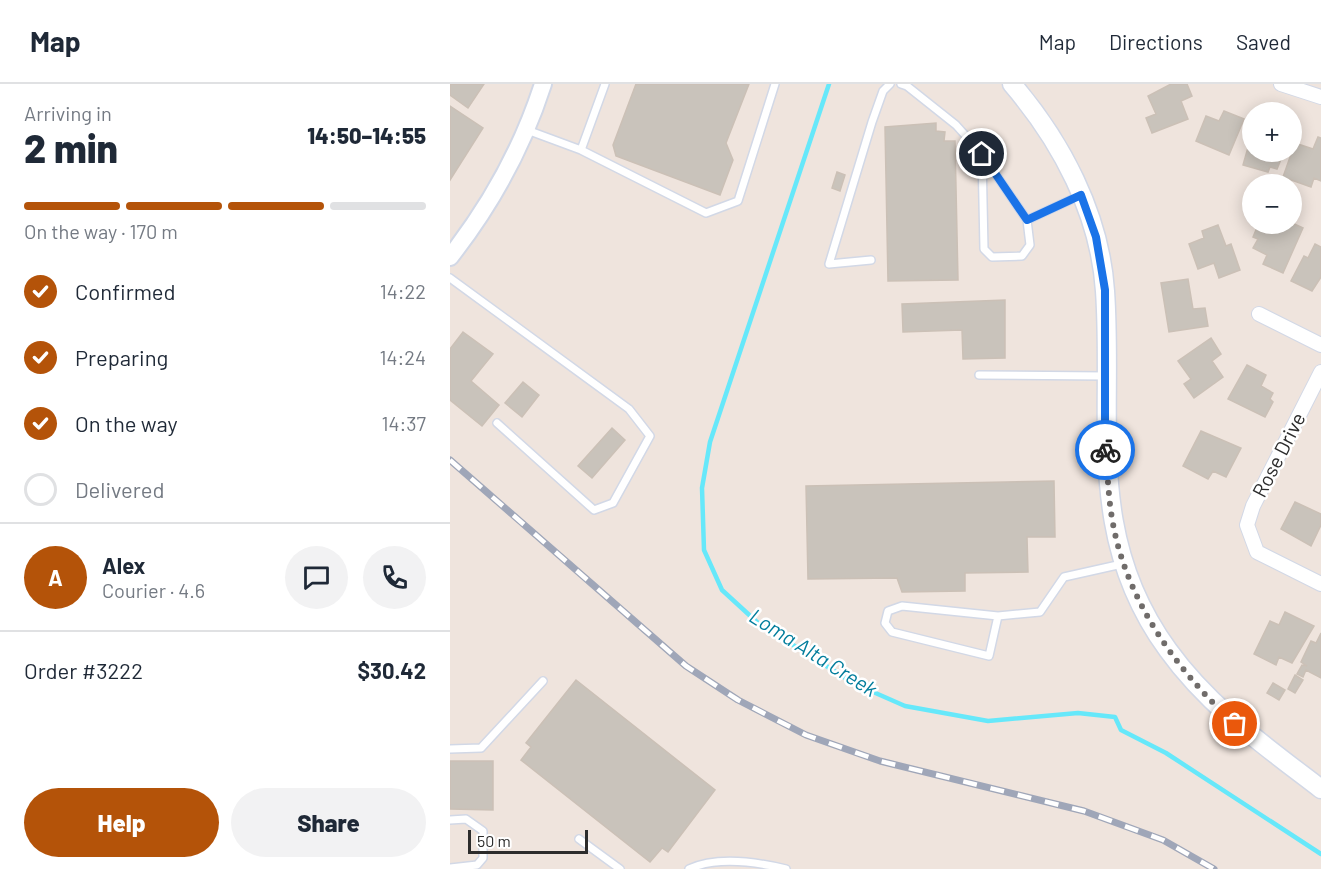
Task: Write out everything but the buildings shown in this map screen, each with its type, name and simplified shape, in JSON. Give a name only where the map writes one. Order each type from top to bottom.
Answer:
[{"type":"main road","points":[[1012,84],[1038,115],[1075,177],[1096,237],[1105,290],[1105,445],[1112,519],[1124,564],[1142,606],[1162,641],[1205,697],[1235,724],[1321,789]]},
{"type":"street","points":[[450,257],[472,229],[502,179],[543,84]]},
{"type":"street","points":[[1281,84],[1321,97]]},
{"type":"street","points":[[1259,314],[1321,345]]},
{"type":"street","name":"Rose Drive","points":[[1321,372],[1253,506],[1247,525],[1257,552],[1321,584]]},
{"type":"lane","points":[[581,150],[604,84]]},
{"type":"lane","points":[[524,129],[581,150],[706,213],[738,201],[775,84]]},
{"type":"lane","points":[[871,260],[829,264],[875,112],[883,91],[891,84]]},
{"type":"lane","points":[[901,84],[907,86],[956,125],[982,154],[1027,220],[1030,245],[1022,256],[992,257],[984,249],[982,154]]},
{"type":"lane","points":[[1027,220],[1081,195]]},
{"type":"lane","points":[[450,278],[629,410],[650,436],[613,503],[594,510],[497,423]]},
{"type":"lane","points":[[979,375],[1105,376]]},
{"type":"lane","points":[[998,616],[989,656],[892,632],[885,623],[885,616],[893,608],[902,606],[998,616],[1040,612],[1064,577],[1124,564]]},
{"type":"lane","points":[[450,749],[481,748],[543,681]]},
{"type":"lane","points":[[450,820],[466,819],[483,831],[483,858],[477,865],[450,868]]},
{"type":"lane","points":[[579,839],[620,869]]},
{"type":"lane","points":[[689,869],[703,862],[763,863],[786,869]]},
{"type":"waterway","name":"Loma Alta Creek","points":[[829,84],[710,442],[702,488],[704,550],[722,590],[758,623],[855,684],[905,706],[988,721],[1078,713],[1115,717],[1121,730],[1166,753],[1321,854]]},
{"type":"railway","points":[[450,460],[686,666],[738,700],[806,735],[880,761],[1084,811],[1163,840],[1214,869]]},
{"type":"way so far","points":[[1105,450],[1112,519],[1124,564],[1137,595],[1167,649],[1205,697],[1235,724]]},
{"type":"route","points":[[982,154],[1027,220],[1081,195],[1096,237],[1105,290],[1105,450]]}]
